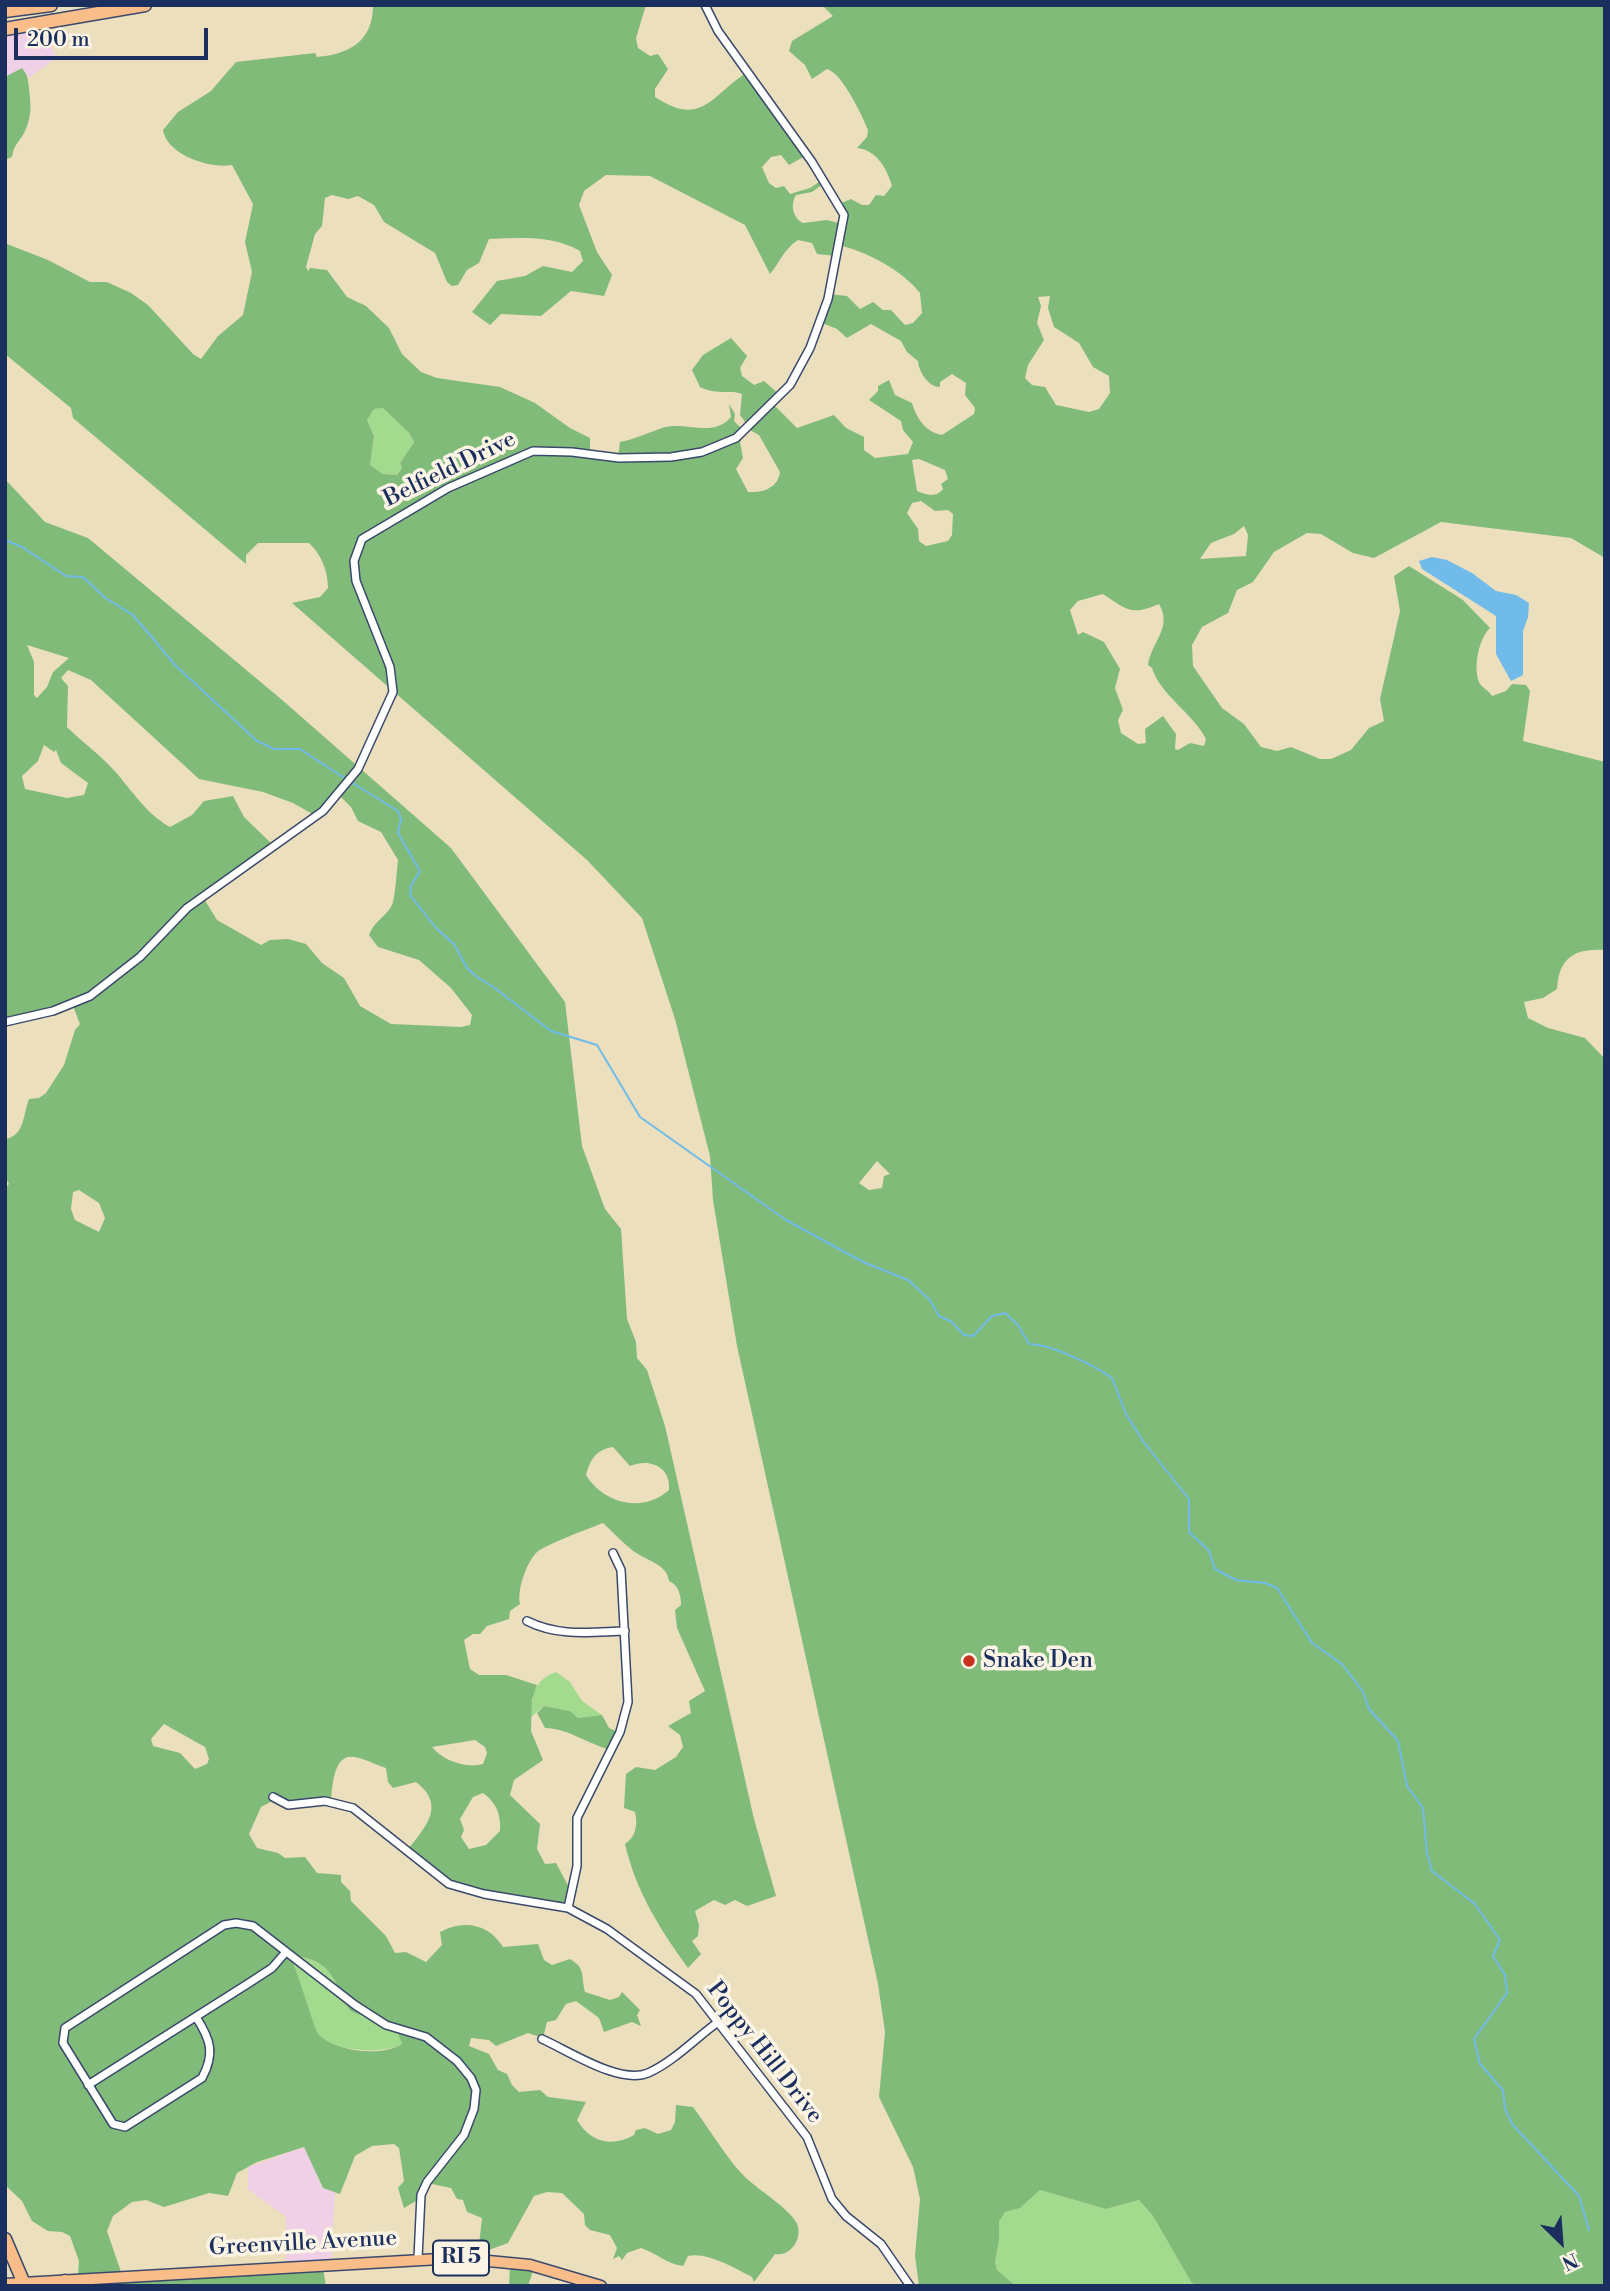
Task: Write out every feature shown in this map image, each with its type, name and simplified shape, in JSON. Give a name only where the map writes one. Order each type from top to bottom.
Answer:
[{"type":"highway","points":[[5,10],[51,5]]},
{"type":"highway","points":[[5,29],[145,5]]},
{"type":"highway","points":[[5,2239],[24,2284]]},
{"type":"main road","name":"Greenville Avenue","points":[[5,2284],[59,2283],[418,2258],[478,2259],[530,2265],[601,2286]]},
{"type":"street","name":"Belfield Drive","points":[[5,1022],[53,1011],[90,996],[140,957],[191,904],[328,805],[358,769],[393,692],[390,667],[356,581],[354,561],[362,539],[448,488],[533,452],[645,458],[688,455],[721,446],[747,430],[796,377],[828,299],[844,215],[811,162],[718,32],[705,5]]},
{"type":"street","points":[[568,1908],[577,1866],[577,1818],[620,1732],[628,1702],[621,1570],[613,1553]]},
{"type":"street","points":[[527,1621],[544,1629],[566,1633],[625,1631]]},
{"type":"street","name":"Poppy Hill Drive","points":[[273,1797],[288,1805],[325,1801],[353,1808],[449,1884],[484,1894],[568,1908],[607,1929],[696,1994],[807,2137],[826,2188],[838,2207],[881,2244],[909,2286]]},
{"type":"street","points":[[196,2017],[211,2047],[208,2066],[198,2083],[125,2127],[113,2124],[66,2050],[63,2036],[65,2028],[224,1925],[236,1923],[253,1926],[355,2005],[386,2025],[426,2037],[457,2061],[471,2078],[476,2090],[474,2109],[464,2135],[427,2182],[421,2195],[418,2258]]},
{"type":"street","points":[[88,2085],[272,1968],[285,1953]]},
{"type":"street","points":[[542,2039],[608,2070],[636,2076],[654,2070],[718,2022]]},
{"type":"shaded area","points":[[45,28],[56,58],[29,78],[22,68],[5,77],[5,34]]},
{"type":"shaded area","points":[[305,2147],[322,2188],[335,2192],[331,2261],[286,2263],[286,2217],[248,2189],[248,2167]]},
{"type":"green space","points":[[373,5],[646,5],[636,38],[638,48],[650,56],[658,54],[668,69],[655,89],[655,97],[671,106],[694,109],[704,106],[746,73],[805,156],[789,165],[781,155],[771,157],[762,167],[769,183],[776,188],[784,186],[790,194],[810,188],[822,180],[823,184],[812,192],[796,195],[793,203],[795,215],[803,223],[827,220],[842,224],[839,204],[851,199],[862,205],[869,205],[876,195],[884,196],[892,186],[876,156],[857,148],[867,137],[868,130],[851,95],[839,78],[827,69],[812,79],[805,65],[789,51],[792,41],[833,16],[822,5],[1605,5],[1605,558],[1571,538],[1441,522],[1374,558],[1353,553],[1321,534],[1307,533],[1274,552],[1253,582],[1237,590],[1228,613],[1202,627],[1192,645],[1193,666],[1222,708],[1244,724],[1261,747],[1277,751],[1291,747],[1320,759],[1331,759],[1351,750],[1369,728],[1384,721],[1380,699],[1400,611],[1394,576],[1409,566],[1463,600],[1490,628],[1478,654],[1478,678],[1480,684],[1492,696],[1506,691],[1512,684],[1526,685],[1530,691],[1523,741],[1605,762],[1605,950],[1585,951],[1570,957],[1561,970],[1557,989],[1543,998],[1524,1002],[1528,1018],[1548,1028],[1585,1038],[1605,1059],[1605,2286],[1196,2286],[1191,2282],[1153,2216],[1139,2200],[1106,2209],[1040,2190],[1020,2208],[1005,2212],[999,2222],[995,2262],[997,2270],[1016,2286],[919,2286],[915,2256],[920,2199],[913,2167],[879,2097],[885,2032],[878,1984],[737,1346],[713,1200],[710,1156],[675,1019],[642,918],[587,860],[292,603],[320,597],[328,588],[323,563],[309,543],[258,543],[246,555],[246,564],[73,418],[71,408],[5,354],[7,244],[48,260],[90,282],[107,282],[131,293],[148,305],[193,354],[201,359],[218,336],[243,315],[252,272],[245,242],[253,204],[232,165],[212,165],[181,153],[172,147],[163,130],[178,112],[211,91],[236,62],[315,53],[317,57],[340,53],[364,36],[372,17]],"holes":[[[606,175],[650,176],[745,225],[770,274],[798,240],[812,243],[817,254],[836,256],[839,245],[883,263],[904,277],[920,293],[922,313],[913,323],[905,325],[891,310],[883,310],[873,302],[860,309],[847,296],[829,294],[822,323],[837,329],[847,338],[871,324],[901,341],[907,352],[918,361],[922,374],[932,385],[940,387],[940,382],[952,374],[966,383],[965,395],[975,408],[974,414],[942,435],[930,431],[922,423],[912,403],[895,395],[889,380],[878,386],[878,391],[869,400],[901,421],[903,430],[913,442],[908,454],[875,458],[864,450],[864,437],[846,428],[834,415],[797,428],[774,405],[779,394],[764,381],[754,385],[742,376],[740,368],[747,356],[731,338],[703,355],[692,370],[700,387],[742,394],[740,415],[749,427],[743,430],[734,421],[735,414],[729,404],[731,417],[715,427],[671,426],[620,442],[618,458],[590,454],[590,438],[570,428],[535,403],[500,387],[437,378],[421,372],[402,354],[389,328],[366,306],[347,297],[327,270],[310,268],[308,271],[306,267],[315,234],[322,226],[325,198],[332,195],[348,199],[358,196],[374,205],[384,222],[435,253],[447,282],[452,286],[458,285],[467,270],[479,263],[489,239],[547,240],[580,251],[583,261],[572,272],[543,266],[525,276],[497,281],[472,312],[490,325],[501,314],[541,316],[571,291],[604,296],[612,275],[597,252],[579,205],[584,191]],[[1050,296],[1048,308],[1054,327],[1079,343],[1093,367],[1109,376],[1110,393],[1099,409],[1089,412],[1056,405],[1045,387],[1032,385],[1025,378],[1028,365],[1044,340],[1037,323],[1041,306],[1038,297]],[[383,408],[409,433],[414,442],[400,463],[402,468],[397,475],[383,474],[370,465],[374,436],[367,420],[374,409]],[[748,429],[759,435],[780,472],[773,486],[759,492],[748,492],[736,469],[743,458],[740,442]],[[919,459],[945,470],[948,479],[941,484],[943,489],[940,492],[931,495],[917,491],[912,460]],[[921,501],[935,511],[948,510],[953,514],[952,535],[948,541],[926,546],[919,541],[918,529],[907,513],[912,503]],[[1244,526],[1248,535],[1246,556],[1200,559],[1211,543],[1234,534]],[[1103,594],[1130,610],[1142,610],[1159,604],[1164,620],[1148,665],[1169,696],[1200,729],[1206,739],[1204,746],[1190,743],[1175,749],[1176,734],[1163,716],[1145,729],[1146,743],[1138,744],[1121,733],[1118,720],[1123,710],[1115,688],[1120,669],[1104,642],[1083,632],[1078,635],[1070,610],[1078,601]],[[877,1161],[890,1174],[884,1176],[882,1188],[869,1190],[859,1183]]]},
{"type":"green space","points":[[22,68],[28,80],[30,116],[12,157],[5,160],[5,77]]},
{"type":"green space","points":[[383,408],[409,433],[414,442],[400,463],[402,468],[397,475],[383,474],[370,465],[374,436],[367,420],[374,409]]},
{"type":"green space","points":[[5,479],[45,522],[88,538],[281,699],[451,848],[565,1002],[582,1146],[605,1209],[621,1229],[627,1319],[636,1342],[637,1358],[647,1370],[665,1426],[754,1819],[776,1896],[747,1906],[735,1900],[725,1905],[714,1900],[695,1911],[699,1925],[698,1936],[692,1941],[701,1954],[688,1968],[642,1894],[625,1844],[634,1834],[636,1821],[635,1812],[624,1808],[626,1774],[636,1767],[655,1770],[676,1757],[683,1747],[680,1735],[668,1726],[691,1713],[689,1701],[705,1691],[677,1628],[675,1610],[681,1605],[677,1588],[660,1566],[632,1550],[603,1523],[537,1552],[523,1577],[520,1604],[510,1611],[509,1619],[487,1626],[480,1634],[473,1634],[464,1640],[470,1669],[479,1675],[506,1675],[537,1685],[532,1700],[531,1731],[543,1760],[514,1780],[510,1795],[540,1824],[537,1849],[545,1864],[556,1863],[571,1891],[567,1904],[463,1887],[438,1876],[407,1851],[430,1816],[432,1808],[425,1791],[416,1782],[393,1788],[388,1782],[386,1768],[358,1758],[347,1757],[338,1766],[331,1802],[285,1806],[276,1799],[261,1807],[249,1834],[257,1848],[278,1853],[285,1858],[305,1857],[317,1873],[341,1875],[341,1882],[350,1891],[351,1901],[386,1936],[395,1953],[406,1952],[426,1962],[442,1945],[440,1932],[458,1926],[475,1926],[491,1933],[503,1947],[538,1944],[544,1960],[552,1965],[570,1959],[575,1962],[581,1969],[585,1992],[610,2000],[619,1997],[622,1992],[640,2010],[637,2015],[641,2026],[632,2022],[604,2032],[599,2018],[576,2001],[566,2004],[556,2020],[547,2022],[543,2038],[528,2033],[496,2046],[489,2040],[471,2038],[469,2046],[489,2054],[498,2070],[507,2074],[519,2092],[540,2090],[548,2097],[586,2102],[577,2120],[588,2133],[602,2141],[626,2139],[634,2135],[636,2130],[645,2128],[658,2134],[671,2130],[675,2122],[676,2105],[693,2107],[738,2169],[786,2210],[796,2222],[798,2233],[795,2244],[787,2252],[775,2254],[754,2282],[752,2277],[737,2269],[704,2256],[688,2256],[683,2266],[641,2248],[627,2253],[622,2260],[619,2256],[613,2259],[617,2248],[610,2235],[590,2230],[585,2225],[584,2214],[562,2193],[547,2192],[534,2196],[508,2243],[478,2254],[482,2218],[467,2212],[463,2200],[457,2199],[451,2188],[432,2184],[416,2201],[404,2208],[398,2188],[404,2181],[399,2148],[394,2144],[372,2146],[355,2156],[340,2194],[323,2188],[304,2147],[257,2162],[237,2173],[228,2196],[209,2193],[164,2207],[146,2200],[132,2202],[113,2216],[107,2231],[121,2272],[322,2262],[326,2286],[75,2286],[74,2276],[78,2275],[79,2261],[70,2236],[62,2232],[48,2231],[32,2221],[22,2201],[5,2185],[5,1188],[9,1184],[5,1177],[5,1139],[12,1137],[20,1129],[29,1099],[39,1098],[46,1093],[64,1065],[75,1030],[80,1024],[73,1006],[5,1022]],"holes":[[[27,645],[69,658],[53,672],[47,687],[37,698],[34,695],[34,662]],[[68,670],[91,680],[199,779],[263,792],[293,803],[316,816],[339,795],[351,807],[358,821],[381,832],[398,860],[392,905],[369,935],[378,947],[419,960],[451,988],[472,1015],[470,1025],[461,1027],[391,1024],[360,1006],[344,978],[322,963],[306,944],[288,939],[270,940],[261,945],[217,920],[203,897],[274,846],[244,817],[233,796],[204,801],[192,815],[170,827],[160,821],[108,764],[67,727],[68,686],[61,678]],[[44,745],[54,752],[56,750],[61,763],[88,783],[84,795],[67,798],[25,789],[22,776],[38,761]],[[79,1190],[99,1203],[105,1218],[99,1232],[75,1220],[71,1209],[73,1192]],[[613,1447],[630,1466],[644,1463],[657,1466],[666,1475],[669,1490],[647,1502],[635,1503],[624,1502],[602,1493],[586,1475],[592,1459],[602,1450]],[[164,1724],[205,1747],[209,1759],[207,1764],[195,1769],[180,1753],[153,1746],[151,1739]],[[475,1740],[485,1747],[487,1753],[483,1764],[469,1765],[455,1762],[432,1747]],[[483,1793],[497,1810],[500,1831],[486,1845],[469,1849],[461,1837],[464,1830],[460,1819],[473,1797]],[[301,1957],[327,1969],[350,2011],[396,2029],[402,2044],[383,2050],[360,2051],[327,2041],[317,2031],[293,1963]]]},
{"type":"green space","points":[[556,1672],[570,1682],[582,1701],[602,1715],[578,1718],[570,1711],[544,1706],[531,1717],[536,1689],[543,1679]]},
{"type":"green space","points":[[544,1706],[570,1711],[578,1718],[602,1715],[609,1728],[620,1733],[610,1750],[561,1730],[545,1728],[537,1713]]},
{"type":"green space","points":[[301,1957],[327,1969],[350,2011],[396,2029],[402,2044],[383,2050],[356,2050],[322,2038],[316,2031],[293,1963]]},
{"type":"green space","points":[[1040,2190],[1106,2209],[1139,2200],[1153,2216],[1191,2282],[1196,2286],[1016,2286],[997,2270],[995,2262],[999,2222],[1005,2212],[1020,2208]]},
{"type":"green space","points":[[510,2264],[534,2268],[528,2286],[509,2286]]},
{"type":"water","points":[[1432,557],[1447,560],[1472,573],[1496,591],[1516,595],[1529,603],[1523,631],[1523,675],[1511,681],[1496,654],[1496,616],[1422,569],[1419,561]]},
{"type":"waterway","points":[[5,540],[22,547],[66,576],[83,577],[104,597],[133,615],[176,666],[257,741],[274,749],[300,749],[346,779]]},
{"type":"waterway","points":[[351,782],[398,811],[401,819],[398,833],[420,871],[411,886],[410,895],[436,928],[454,944],[467,968],[551,1031],[597,1045],[640,1117],[786,1220],[863,1262],[908,1280],[930,1300],[939,1316],[952,1322],[964,1335],[973,1336],[992,1316],[1005,1313],[1018,1325],[1029,1344],[1048,1347],[1072,1356],[1112,1378],[1126,1414],[1143,1441],[1189,1499],[1189,1532],[1209,1551],[1215,1569],[1236,1580],[1265,1583],[1277,1588],[1312,1643],[1342,1664],[1363,1692],[1369,1709],[1398,1741],[1407,1786],[1423,1808],[1427,1853],[1432,1871],[1475,1904],[1500,1940],[1493,1956],[1505,1975],[1507,1993],[1474,2039],[1480,2064],[1503,2090],[1505,2109],[1513,2125],[1579,2196],[1589,2230]]},
{"type":"place","name":"Snake Den","points":[[969,1661]]}]
